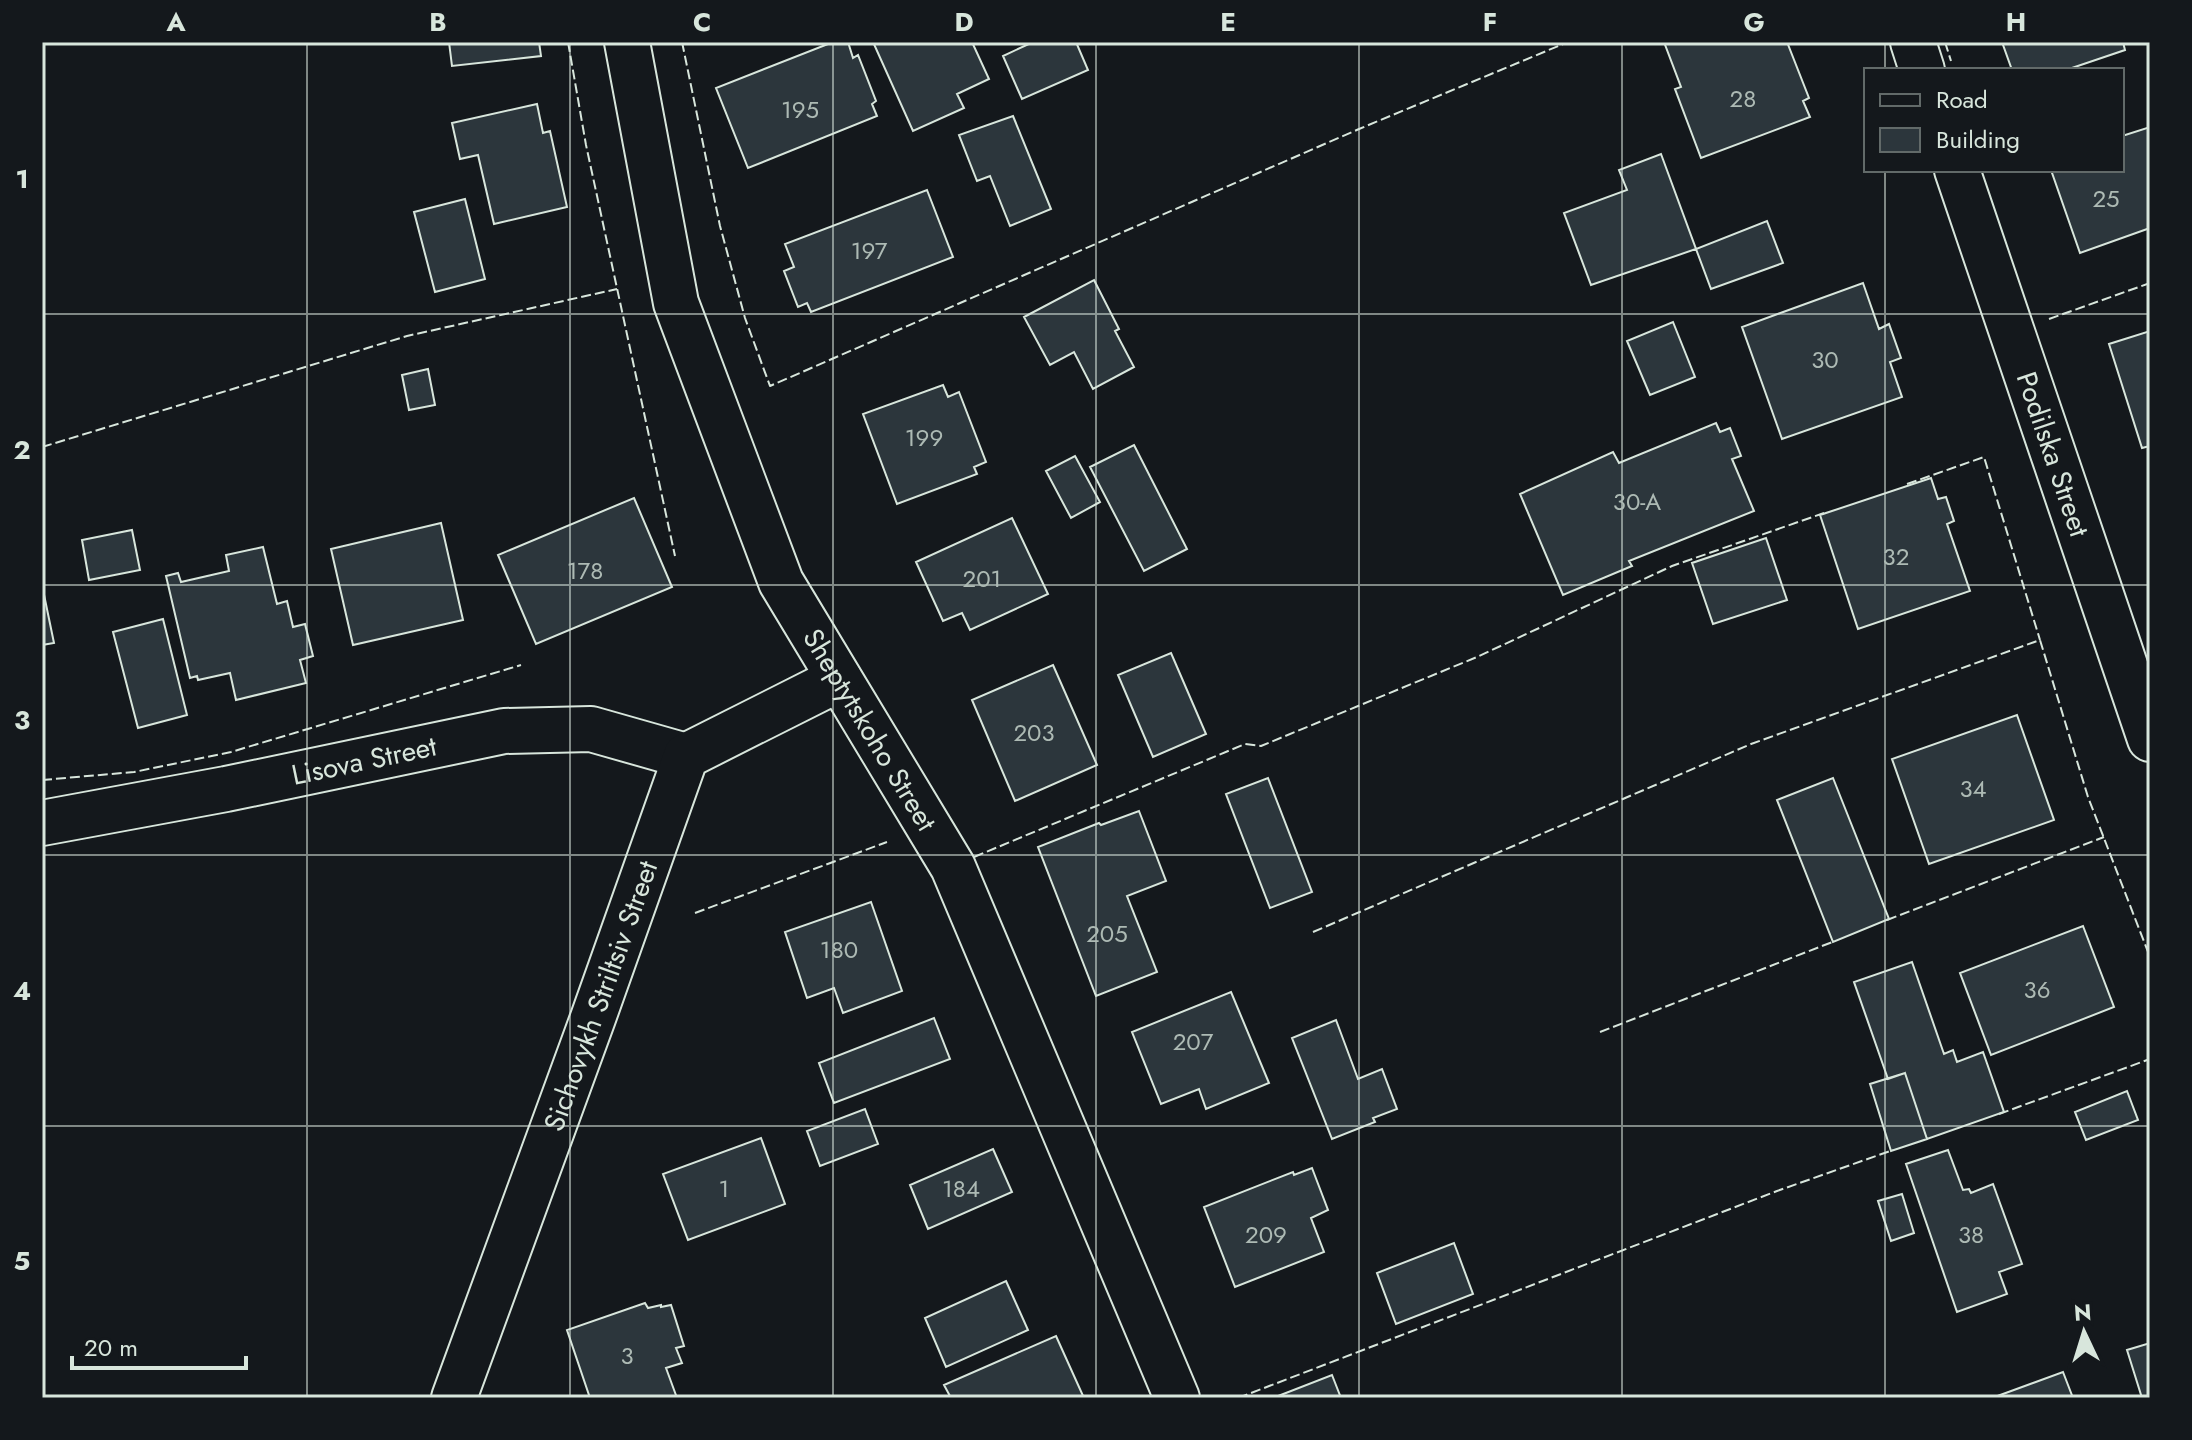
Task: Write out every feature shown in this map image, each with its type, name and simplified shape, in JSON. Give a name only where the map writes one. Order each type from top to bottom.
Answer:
[{"type":"street","name":"Sheptytskoho Street","points":[[627,42],[676,303],[781,582],[953,867],[1177,1398]]},
{"type":"street","points":[[1913,42],[1921,68]]},
{"type":"street","name":"Podilska Street","points":[[1958,172],[2150,739]]},
{"type":"street","points":[[686,756],[839,679]]},
{"type":"street","name":"Lisova Street","points":[[42,823],[226,789],[504,731],[591,729],[686,756]]},
{"type":"street","name":"Sichovykh Striltsiv Street","points":[[454,1398],[686,756]]},
{"type":"building","points":[[449,42],[539,42],[541,56],[452,66]]},
{"type":"building","points":[[833,42],[848,42],[853,58],[858,55],[876,101],[872,104],[877,116],[748,168],[716,88]]},
{"type":"building","points":[[873,42],[972,42],[989,79],[957,94],[964,108],[913,131]]},
{"type":"building","points":[[1033,42],[1076,42],[1088,70],[1022,99],[1003,56]]},
{"type":"building","points":[[1664,42],[1787,42],[1809,98],[1803,101],[1810,117],[1701,158],[1675,89],[1681,87]]},
{"type":"building","points":[[2002,42],[2123,42],[2125,50],[2072,68],[2011,68]]},
{"type":"building","points":[[537,104],[543,133],[550,131],[567,207],[494,224],[478,155],[460,159],[452,123]]},
{"type":"building","points":[[1013,116],[1051,209],[1010,226],[990,176],[977,181],[959,135]]},
{"type":"building","points":[[2150,127],[2150,228],[2080,253],[2052,172],[2124,172],[2124,135]]},
{"type":"building","points":[[1661,154],[1696,249],[1591,285],[1564,213],[1627,190],[1619,170]]},
{"type":"building","points":[[927,190],[953,257],[811,312],[807,303],[798,307],[784,271],[794,267],[785,244]]},
{"type":"building","points":[[465,199],[485,279],[435,292],[414,212]]},
{"type":"building","points":[[1767,221],[1783,263],[1711,289],[1696,249]]},
{"type":"building","points":[[1094,280],[1134,367],[1093,389],[1074,352],[1050,365],[1024,317]]},
{"type":"building","points":[[1863,283],[1879,329],[1889,324],[1901,358],[1890,362],[1902,397],[1782,439],[1742,327]]},
{"type":"building","points":[[1673,322],[1695,377],[1650,395],[1627,341]]},
{"type":"building","points":[[2150,331],[2150,446],[2142,448],[2109,344]]},
{"type":"building","points":[[428,369],[435,405],[409,410],[402,375]]},
{"type":"building","points":[[943,385],[948,397],[959,392],[986,462],[974,467],[977,474],[897,504],[863,414]]},
{"type":"building","points":[[1716,423],[1720,432],[1730,428],[1741,456],[1732,459],[1754,511],[1629,561],[1632,566],[1563,595],[1520,494],[1613,452],[1619,463]]},
{"type":"building","points":[[1134,445],[1187,549],[1144,571],[1090,467]]},
{"type":"building","points":[[1075,456],[1100,502],[1071,518],[1046,471]]},
{"type":"building","points":[[1931,478],[1938,499],[1946,497],[1954,521],[1947,524],[1970,591],[1858,629],[1820,515]]},
{"type":"building","points":[[634,498],[672,587],[536,644],[498,555]]},
{"type":"building","points":[[1012,518],[1048,594],[970,630],[962,613],[943,621],[916,562]]},
{"type":"building","points":[[441,523],[463,620],[353,645],[331,549]]},
{"type":"building","points":[[132,530],[140,570],[89,580],[82,540]]},
{"type":"building","points":[[1766,538],[1787,600],[1713,624],[1692,563]]},
{"type":"building","points":[[263,547],[277,604],[287,601],[293,627],[305,624],[313,656],[300,660],[306,683],[236,700],[230,673],[198,680],[197,676],[190,678],[166,576],[178,573],[181,582],[229,571],[226,555]]},
{"type":"building","points":[[42,585],[54,643],[42,645]]},
{"type":"building","points":[[163,619],[187,715],[138,728],[113,632]]},
{"type":"building","points":[[1171,653],[1206,734],[1153,757],[1118,675]]},
{"type":"building","points":[[1053,665],[1097,765],[1015,801],[972,700]]},
{"type":"building","points":[[2017,715],[2054,820],[1929,864],[1892,759]]},
{"type":"building","points":[[1268,778],[1312,892],[1270,908],[1226,794]]},
{"type":"building","points":[[1833,778],[1889,919],[1833,942],[1777,800]]},
{"type":"building","points":[[1139,811],[1166,881],[1127,896],[1157,972],[1096,996],[1038,847]]},
{"type":"building","points":[[871,902],[902,991],[843,1013],[834,988],[807,998],[785,932]]},
{"type":"building","points":[[2083,926],[2114,1007],[1991,1055],[1960,973]]},
{"type":"building","points":[[1912,962],[1944,1054],[1953,1050],[1957,1062],[1983,1052],[2004,1112],[1927,1139],[1905,1073],[1888,1079],[1854,982]]},
{"type":"building","points":[[1231,992],[1269,1083],[1206,1109],[1199,1089],[1161,1104],[1132,1032]]},
{"type":"building","points":[[934,1018],[950,1059],[834,1103],[819,1063]]},
{"type":"building","points":[[1336,1020],[1358,1079],[1382,1069],[1397,1109],[1373,1118],[1375,1122],[1332,1139],[1292,1038]]},
{"type":"building","points":[[1905,1073],[1927,1139],[1891,1151],[1870,1084]]},
{"type":"building","points":[[2127,1091],[2138,1120],[2086,1140],[2075,1112]]},
{"type":"building","points":[[865,1109],[878,1144],[820,1166],[807,1131]]},
{"type":"building","points":[[761,1138],[785,1204],[688,1240],[663,1174]]},
{"type":"building","points":[[993,1149],[1012,1192],[928,1229],[910,1185]]},
{"type":"building","points":[[1948,1150],[1963,1190],[1969,1189],[1971,1193],[1993,1184],[2022,1264],[1999,1272],[2007,1294],[1957,1312],[1906,1164]]},
{"type":"building","points":[[1312,1168],[1328,1210],[1311,1218],[1324,1252],[1235,1287],[1204,1207],[1293,1172],[1294,1175]]},
{"type":"building","points":[[1902,1194],[1914,1233],[1891,1241],[1878,1201]]},
{"type":"building","points":[[1454,1243],[1473,1294],[1396,1324],[1377,1273]]},
{"type":"building","points":[[1006,1281],[1028,1330],[946,1367],[925,1318]]},
{"type":"building","points":[[645,1303],[648,1308],[671,1305],[684,1346],[676,1348],[682,1363],[666,1368],[677,1398],[590,1398],[567,1330]]},
{"type":"building","points":[[1056,1336],[1084,1398],[951,1398],[944,1385]]},
{"type":"building","points":[[2150,1343],[2150,1398],[2142,1398],[2127,1350]]},
{"type":"building","points":[[2063,1372],[2073,1398],[1992,1398]]},
{"type":"building","points":[[1332,1375],[1341,1398],[1273,1398]]},
{"type":"fence","points":[[568,42],[586,145],[675,556]]},
{"type":"fence","points":[[682,42],[720,226],[745,318],[770,386],[1359,129],[1568,42]]},
{"type":"fence","points":[[1945,42],[1951,61]]},
{"type":"fence","points":[[2049,319],[2150,283]]},
{"type":"fence","points":[[42,447],[407,336],[617,289]]},
{"type":"fence","points":[[1907,484],[1984,457],[2040,640]]},
{"type":"fence","points":[[974,857],[1245,744],[1261,746],[1477,657],[1672,566],[1824,513]]},
{"type":"fence","points":[[1313,932],[1751,744],[2040,640],[2088,797],[2150,957]]},
{"type":"fence","points":[[42,780],[134,772],[231,752],[521,665]]},
{"type":"fence","points":[[1887,920],[2104,837]]},
{"type":"fence","points":[[695,913],[887,842]]},
{"type":"fence","points":[[1600,1032],[1835,941]]},
{"type":"fence","points":[[1999,1114],[2150,1059]]},
{"type":"fence","points":[[1238,1398],[1777,1191],[1893,1150]]}]
